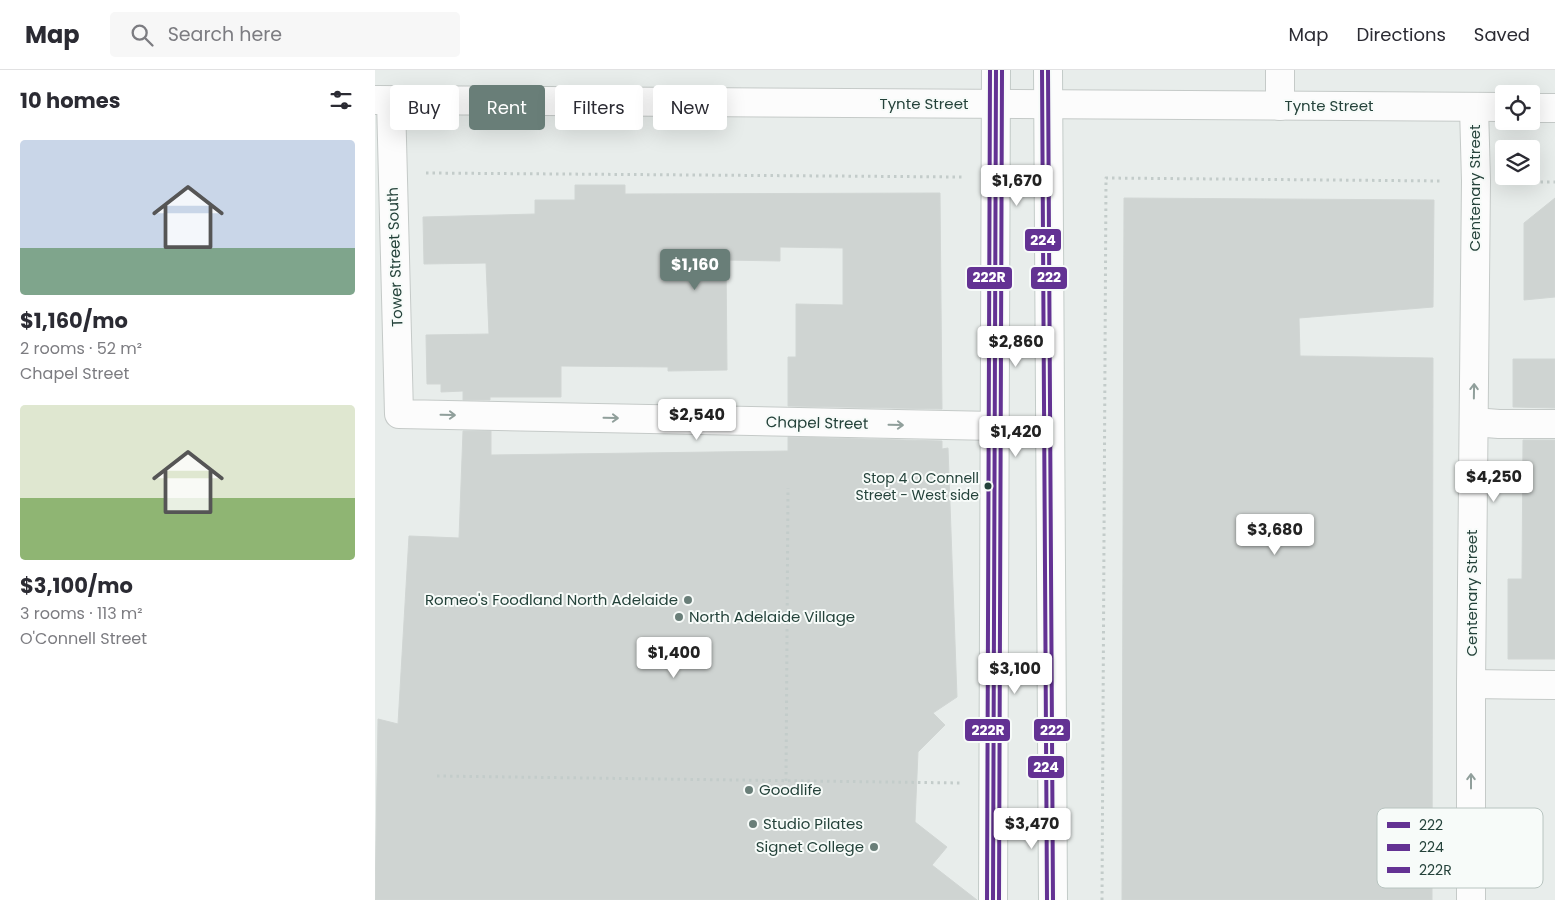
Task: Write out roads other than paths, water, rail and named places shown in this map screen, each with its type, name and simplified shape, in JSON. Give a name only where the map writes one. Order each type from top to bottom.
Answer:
[{"type":"street","points":[[993,900],[996,70]]},
{"type":"street","points":[[1048,70],[1053,900]]},
{"type":"street","points":[[1280,70],[1280,106]]},
{"type":"street","name":"Tynte Street","points":[[383,100],[1495,108]]},
{"type":"street","name":"Tower Street South","points":[[383,100],[399,414]]},
{"type":"street","name":"Centenary Street","points":[[1471,808],[1476,181],[1474,107]]},
{"type":"street","points":[[1540,108],[1555,108]]},
{"type":"street","name":"Chapel Street","points":[[399,414],[995,426]]},
{"type":"street","points":[[1473,422],[1555,424]]},
{"type":"street","points":[[1471,684],[1555,685]]},
{"type":"place","name":"Stop 4 O Connell Street - West side","points":[[988,486]]},
{"type":"place","name":"Romeo's Foodland North Adelaide","points":[[688,600]]},
{"type":"place","name":"North Adelaide Village","points":[[679,617]]},
{"type":"place","name":"Goodlife","points":[[749,790]]},
{"type":"place","name":"Studio Pilates","points":[[753,824]]},
{"type":"place","name":"Signet College","points":[[874,847]]}]
